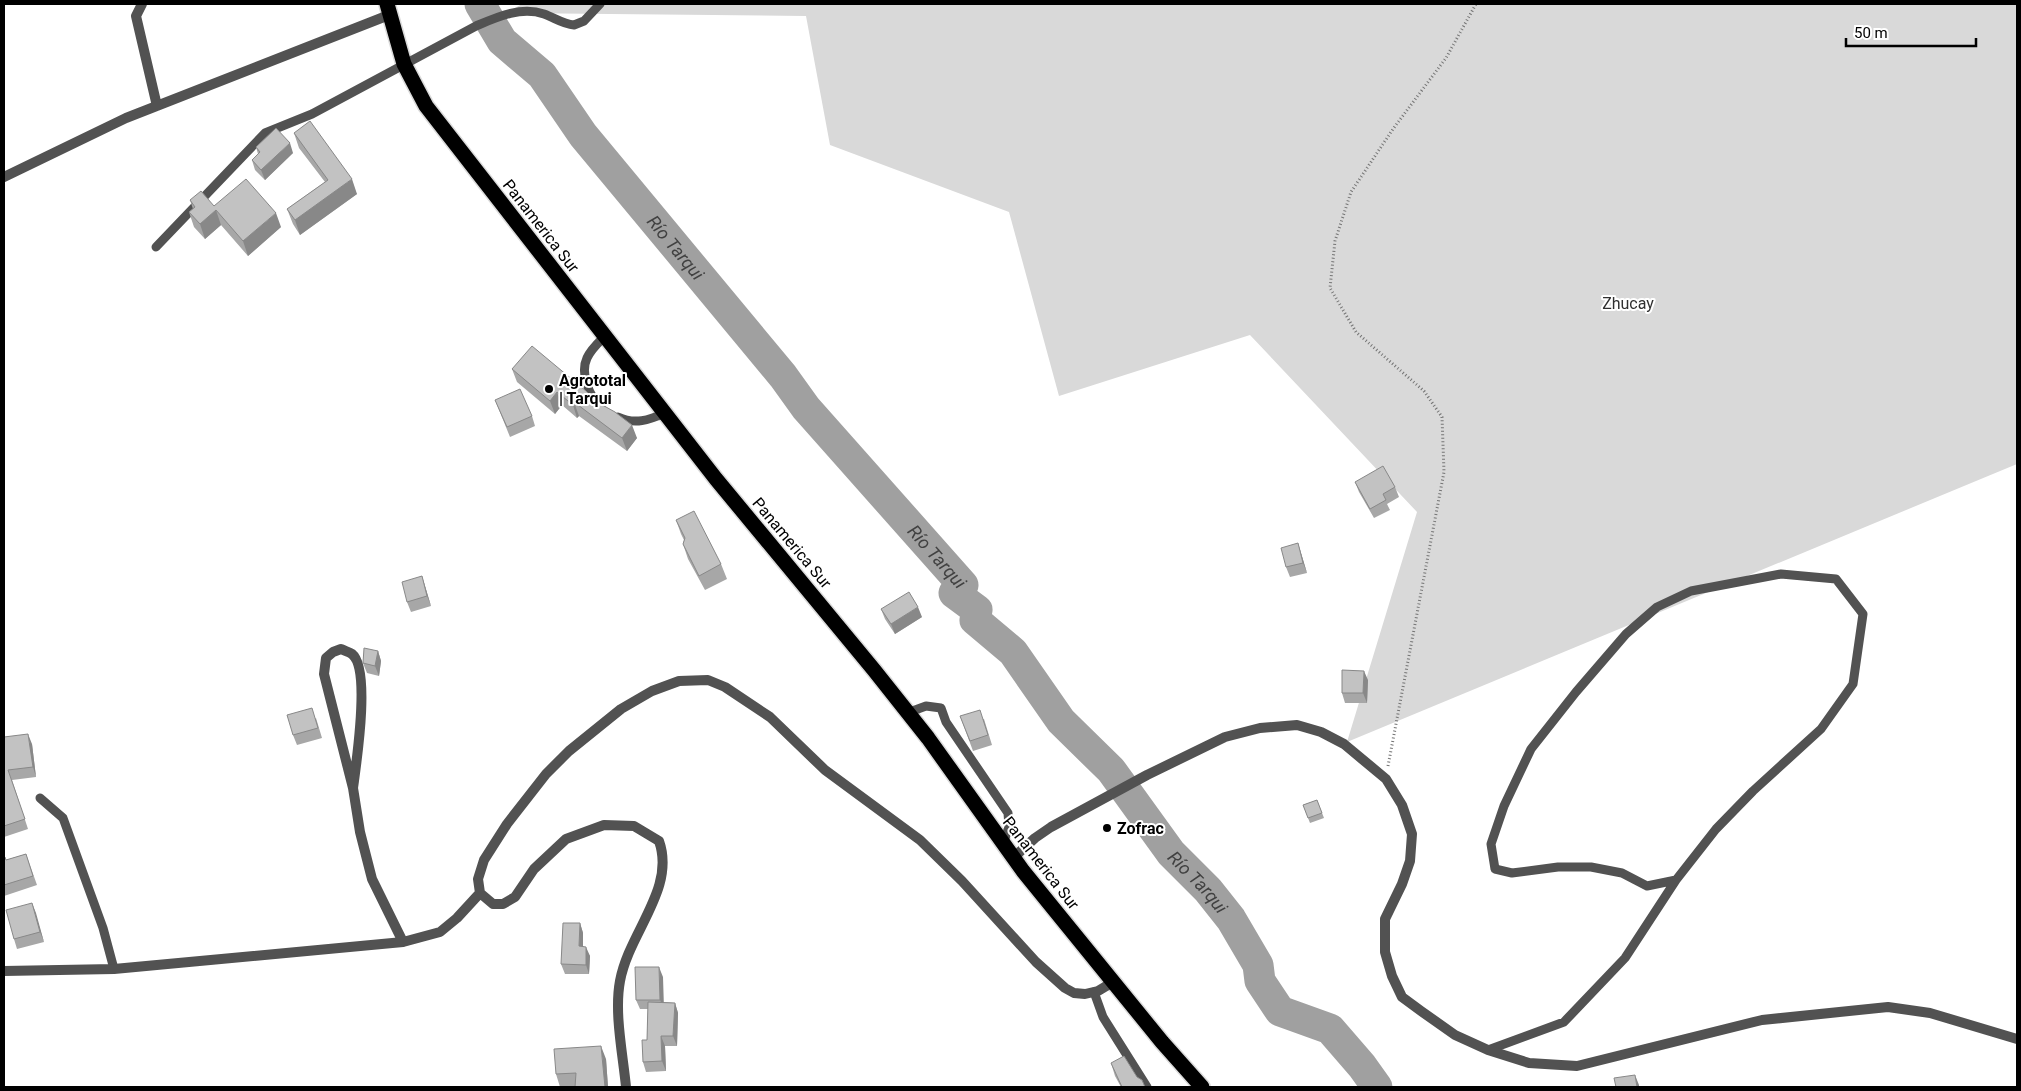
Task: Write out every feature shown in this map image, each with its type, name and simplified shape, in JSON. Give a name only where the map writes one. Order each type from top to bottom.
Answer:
[{"type":"highway","name":"Panamerica Sur","points":[[388,10],[404,64],[426,106],[716,479],[908,713],[1013,858],[1113,982],[1202,1087]]},
{"type":"street","points":[[142,4],[136,16],[157,106]]},
{"type":"street","points":[[4,177],[126,118],[388,10]]},
{"type":"street","points":[[353,788],[361,728],[361,684],[353,654],[342,649],[333,652],[326,658],[324,674],[353,788],[360,832],[372,879],[403,942]]},
{"type":"street","points":[[626,1087],[619,1007],[619,983],[625,959],[639,928],[651,908],[664,873],[664,854],[659,841],[634,826],[604,825],[566,839],[534,868],[515,897],[503,904],[493,904],[480,893],[478,878],[484,860],[507,824],[546,774],[569,751],[621,709],[652,691],[679,681],[708,680],[725,687],[770,717],[825,770],[920,840],[962,881],[1036,962],[1065,988],[1074,993],[1085,994],[1094,992],[1113,982]]},
{"type":"street","points":[[1013,858],[1035,838],[1051,827],[1147,775],[1225,738],[1260,728],[1296,725],[1321,732],[1344,744],[1386,779],[1402,805],[1412,834],[1410,860],[1402,884],[1385,920],[1385,952],[1392,976],[1402,997],[1455,1034],[1488,1050],[1529,1063],[1577,1066],[1762,1020],[1888,1007],[1930,1013],[2017,1039]]},
{"type":"street","points":[[4,971],[114,969],[403,942],[440,932],[457,918],[480,893]]},
{"type":"lane","points":[[156,247],[265,134],[312,114],[476,26],[500,16],[520,12],[534,12],[574,25],[584,21],[600,4]]},
{"type":"lane","points":[[605,336],[591,350],[585,360],[587,386],[595,402],[608,412],[627,421],[645,421],[665,413]]},
{"type":"lane","points":[[1488,1050],[1564,1022],[1625,958],[1676,880],[1716,829],[1753,791],[1821,729],[1853,684],[1863,614],[1836,579],[1781,574],[1691,592],[1657,607],[1626,634],[1576,692],[1531,749],[1504,806],[1491,844],[1495,868],[1512,873],[1558,866],[1591,867],[1622,873],[1647,886],[1676,880]]},
{"type":"lane","points":[[908,713],[926,706],[941,708],[946,722],[1008,813],[1009,827],[1003,844]]},
{"type":"lane","points":[[40,798],[63,818],[103,928],[114,969]]},
{"type":"lane","points":[[1094,992],[1104,1017],[1147,1087]]},
{"type":"path","points":[[1386,779],[1444,472],[1442,417],[1424,391],[1356,332],[1330,288],[1335,241],[1351,192],[1393,130],[1446,58],[1476,4]]},
{"type":"green space","name":"Zhucay","points":[[522,4],[2017,4],[2017,464],[1347,742],[1417,512],[1250,335],[1059,396],[1009,212],[830,145],[806,16],[506,13]]},
{"type":"building","points":[[310,121],[352,179],[295,220],[287,209],[328,180],[294,133]]},
{"type":"building","points":[[276,128],[290,143],[261,170],[252,160],[260,152],[256,147]]},
{"type":"building","points":[[246,179],[276,213],[243,241],[216,210],[200,224],[189,212],[195,207],[190,200],[201,191],[214,206]]},
{"type":"building","points":[[532,346],[597,402],[615,412],[632,425],[622,438],[574,402],[573,405],[557,392],[550,401],[512,369]]},
{"type":"building","points":[[520,389],[532,416],[507,427],[495,400]]},
{"type":"building","points":[[1383,466],[1395,487],[1383,494],[1386,500],[1370,509],[1355,482]]},
{"type":"building","points":[[694,511],[721,564],[699,576],[683,544],[685,538],[676,520]]},
{"type":"building","points":[[1298,543],[1303,563],[1286,567],[1281,548]]},
{"type":"building","points":[[422,576],[427,596],[407,602],[402,582]]},
{"type":"building","points":[[909,592],[918,607],[891,624],[881,609]]},
{"type":"building","points":[[364,648],[378,651],[375,666],[363,663]]},
{"type":"building","points":[[1342,670],[1364,671],[1363,693],[1342,693]]},
{"type":"building","points":[[312,708],[318,728],[293,735],[287,715]]},
{"type":"building","points":[[980,710],[988,735],[970,741],[960,716]]},
{"type":"building","points":[[28,734],[33,767],[8,770],[25,819],[4,826],[4,737]]},
{"type":"building","points":[[1317,800],[1322,813],[1308,818],[1303,805]]},
{"type":"building","points":[[26,854],[33,876],[4,885],[4,858],[6,860]]},
{"type":"building","points":[[32,903],[40,932],[14,939],[6,910]]},
{"type":"building","points":[[563,923],[580,923],[579,946],[586,947],[586,965],[561,964]]},
{"type":"building","points":[[635,967],[659,967],[660,1000],[636,1000]]},
{"type":"building","points":[[648,1002],[675,1003],[673,1036],[661,1036],[662,1061],[643,1062],[642,1040],[647,1040]]},
{"type":"building","points":[[601,1046],[605,1087],[575,1087],[576,1073],[556,1074],[554,1049]]},
{"type":"building","points":[[1124,1056],[1145,1087],[1122,1087],[1111,1063]]},
{"type":"building","points":[[1635,1075],[1637,1087],[1616,1087],[1614,1078]]},
{"type":"waterway","name":"Río Tarqui","points":[[480,4],[502,41],[542,75],[583,135],[783,376],[806,408],[963,585],[954,593],[977,610],[975,620],[1013,652],[1061,721],[1111,770],[1171,853],[1208,890],[1231,919],[1258,965],[1260,981],[1280,1011],[1330,1029],[1362,1066],[1377,1087]]},
{"type":"place","name":"Agrototal | Tarqui","points":[[549,389]]},
{"type":"place","name":"Zofrac","points":[[1107,828]]}]
